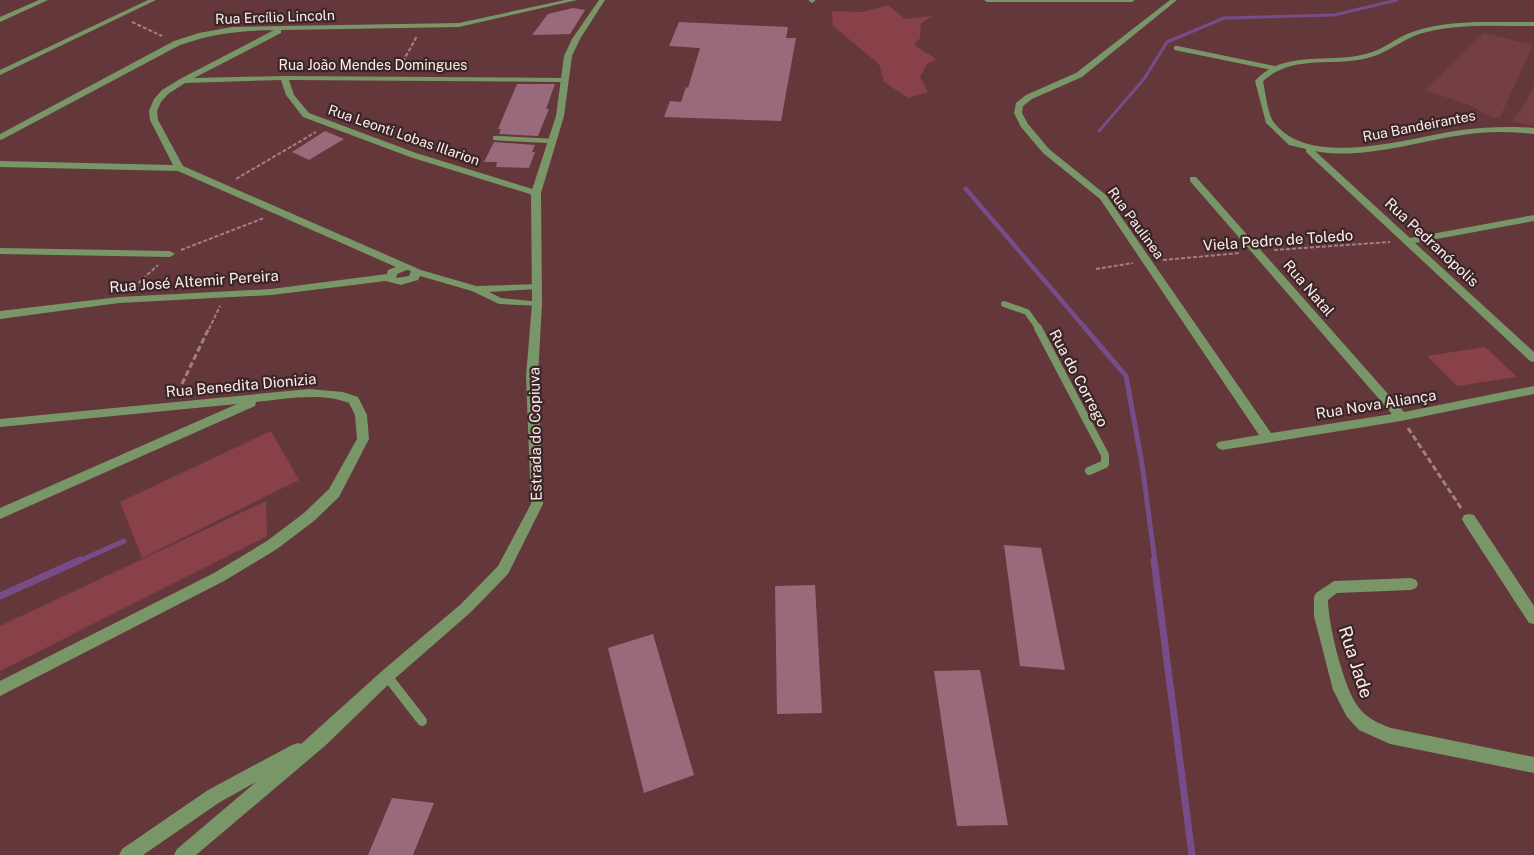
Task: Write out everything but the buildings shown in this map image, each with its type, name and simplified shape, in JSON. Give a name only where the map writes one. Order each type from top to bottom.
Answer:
[{"type":"street","points":[[0,20],[45,0]]},
{"type":"street","points":[[0,73],[153,0]]},
{"type":"street","name":"Rua Ercílio Lincoln","points":[[0,137],[177,44],[218,31],[422,27],[483,22],[574,0]]},
{"type":"street","name":"Estrada do Copiuva","points":[[183,855],[320,739],[387,676],[466,608],[503,570],[537,504],[532,376],[537,304],[536,193],[560,116],[563,80],[576,39],[602,0]]},
{"type":"street","points":[[987,0],[1132,0]]},
{"type":"street","name":"Rua Paulinea","points":[[1174,0],[1079,75],[1029,97],[1019,105],[1018,112],[1024,124],[1046,151],[1103,197],[1267,437]]},
{"type":"street","points":[[1308,150],[1279,135],[1267,117],[1259,95],[1259,81],[1273,68],[1302,62],[1364,57],[1377,53],[1398,40],[1443,27],[1476,24],[1534,24]]},
{"type":"street","points":[[179,168],[154,120],[153,111],[157,101],[165,92],[183,81],[282,29]]},
{"type":"street","name":"Rua João Mendes Domingues","points":[[183,81],[284,78],[563,80]]},
{"type":"street","name":"Rua Leonti Lobas Illarion","points":[[284,78],[290,94],[306,115],[413,155],[536,193]]},
{"type":"street","name":"Rua Bandeirantes","points":[[1308,150],[1354,152],[1453,132],[1504,125],[1534,130]]},
{"type":"street","name":"Rua Pedranópolis","points":[[1308,150],[1534,358]]},
{"type":"street","points":[[0,164],[179,168],[403,266],[411,266],[417,272],[477,289],[499,301],[537,304]]},
{"type":"street","name":"Rua Natal","points":[[1193,179],[1401,417]]},
{"type":"street","points":[[1409,241],[1534,218]]},
{"type":"street","points":[[0,251],[170,254]]},
{"type":"street","points":[[390,277],[392,272],[403,266]]},
{"type":"street","name":"Rua José Altemir Pereira","points":[[0,315],[119,300],[271,292],[390,277],[397,282],[406,282],[417,272]]},
{"type":"street","points":[[477,289],[537,286]]},
{"type":"street","name":"Rua Nova Aliança","points":[[1222,445],[1401,417],[1534,390]]},
{"type":"street","name":"Rua Benedita Dionizia","points":[[0,423],[309,393],[343,396],[354,400],[361,415],[363,439],[334,493],[309,517],[281,538],[219,577],[0,689]]},
{"type":"street","points":[[0,514],[260,399]]},
{"type":"street","points":[[1469,519],[1534,618]]},
{"type":"street","name":"Rua Jade","points":[[1412,584],[1334,587],[1321,597],[1321,616],[1341,690],[1352,712],[1365,725],[1390,736],[1534,765]]},
{"type":"street","name":"Estrada do Copiuva","points":[[128,855],[214,796],[320,739]]},
{"type":"lane","points":[[1176,48],[1273,68]]},
{"type":"lane","points":[[495,138],[552,141]]},
{"type":"lane","name":"Rua do Corrego","points":[[1004,304],[1027,312],[1034,320],[1105,455],[1105,464],[1089,471]]},
{"type":"lane","points":[[387,676],[422,721]]},
{"type":"path","points":[[120,16],[177,44]]},
{"type":"path","points":[[394,79],[422,27]]},
{"type":"path","points":[[222,188],[328,125]]},
{"type":"path","points":[[119,300],[170,254],[282,212]]},
{"type":"path","name":"Viela Pedro de Toledo","points":[[1096,269],[1147,261],[1258,251],[1409,241]]},
{"type":"path","points":[[171,407],[225,295]]},
{"type":"path","points":[[1401,417],[1469,519]]},
{"type":"shaded area","points":[[888,5],[905,19],[933,16],[921,23],[920,38],[914,45],[936,59],[927,64],[920,77],[928,92],[908,98],[884,82],[879,64],[833,26],[832,11],[862,12]]},
{"type":"shaded area","points":[[1484,33],[1533,45],[1500,117],[1493,118],[1472,106],[1425,90]]},
{"type":"shaded area","points":[[1534,86],[1534,126],[1512,121],[1523,107]]},
{"type":"shaded area","points":[[1485,347],[1517,377],[1457,386],[1427,356]]},
{"type":"shaded area","points":[[271,431],[299,480],[142,558],[120,502]]},
{"type":"shaded area","points":[[266,501],[267,536],[0,671],[0,626]]},
{"type":"waterway","points":[[1099,131],[1144,79],[1167,42],[1224,18],[1334,15],[1397,0]]},
{"type":"waterway","points":[[966,189],[1086,329]]},
{"type":"waterway","points":[[1085,328],[1126,376],[1142,464],[1155,562]]},
{"type":"waterway","points":[[77,562],[124,541]]},
{"type":"waterway","points":[[0,596],[80,560]]},
{"type":"waterway","points":[[1154,560],[1192,855]]}]
